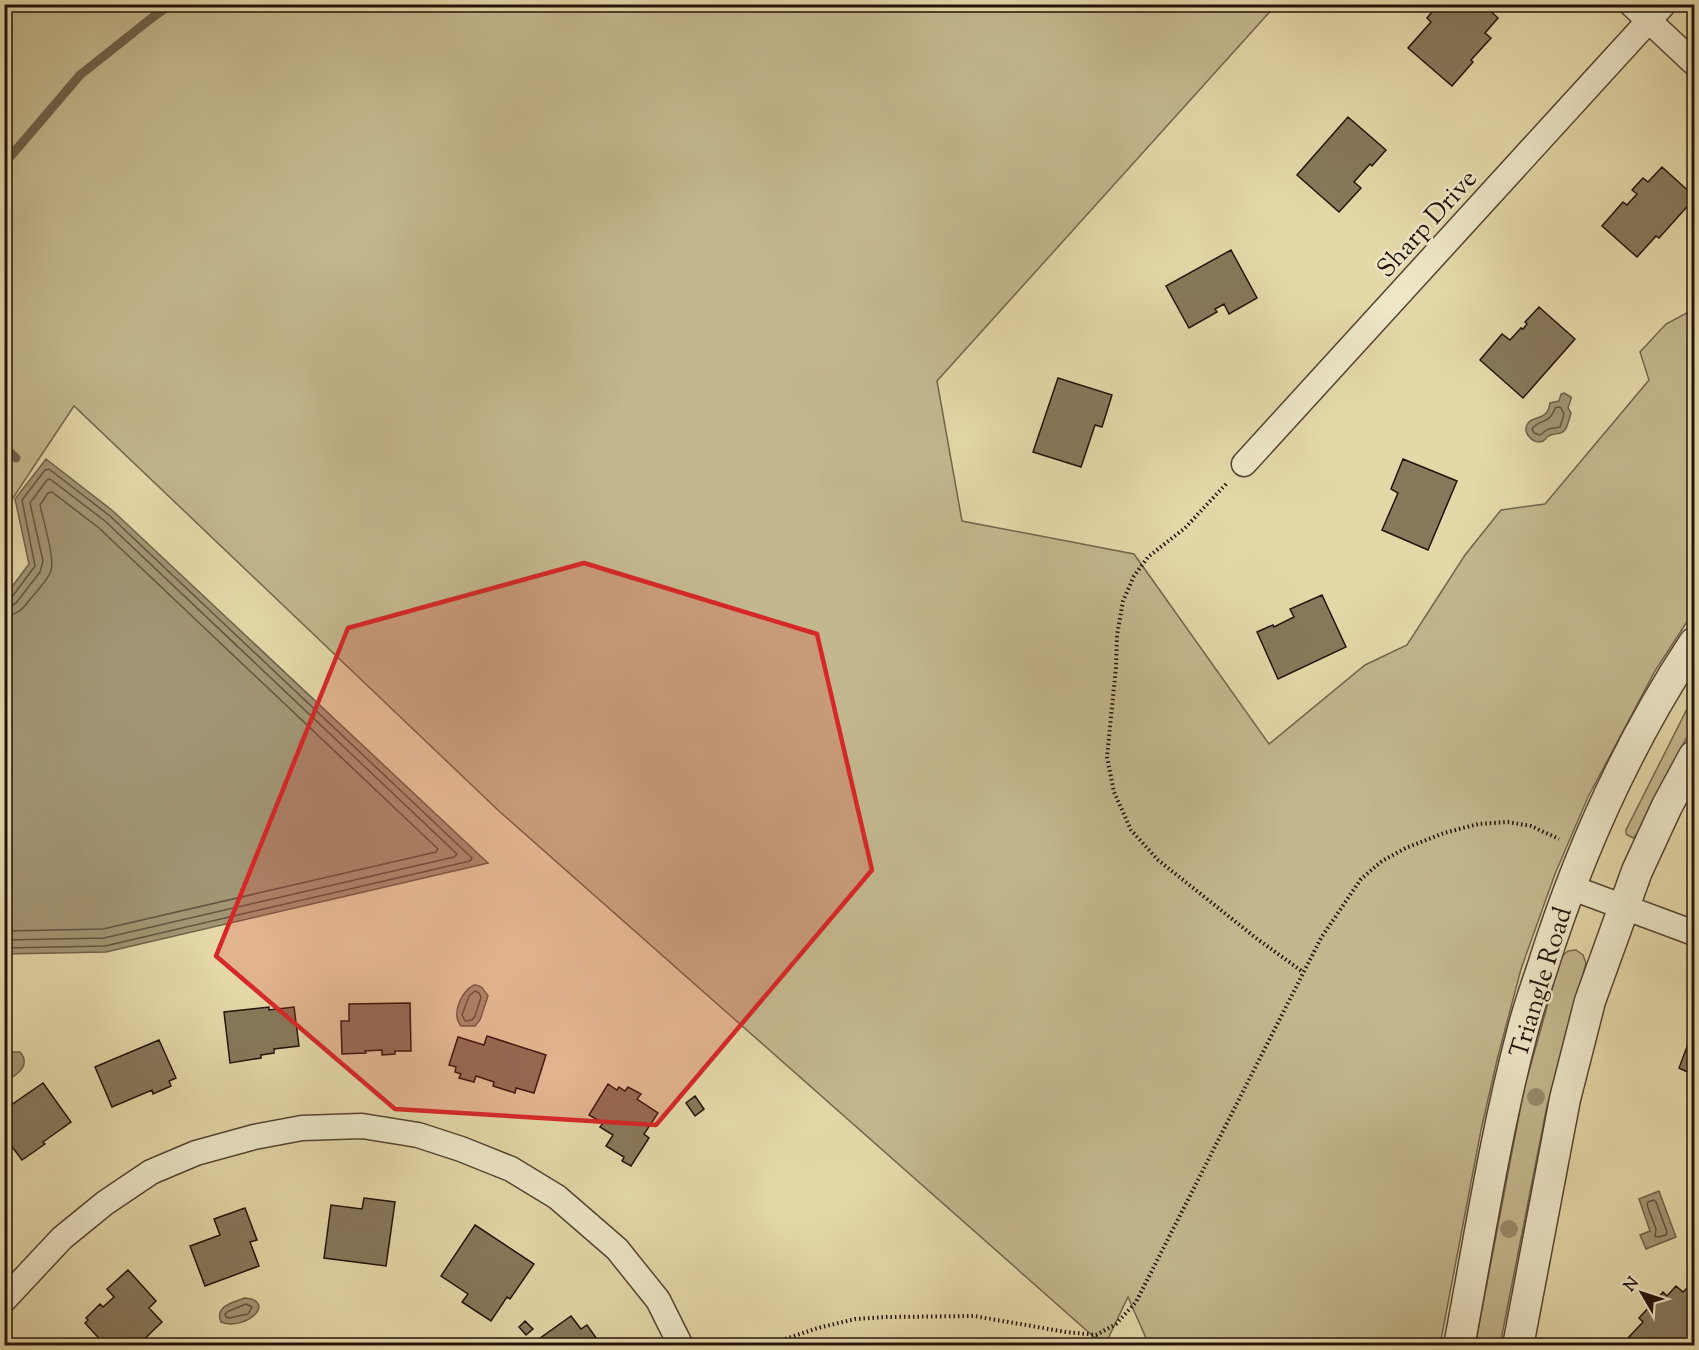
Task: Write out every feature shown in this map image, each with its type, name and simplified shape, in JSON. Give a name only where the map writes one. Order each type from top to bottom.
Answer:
[{"type":"street","points":[[1631,4],[1656,13],[1695,63]]},
{"type":"street","name":"Sharp Drive","points":[[1244,464],[1656,13]]},
{"type":"street","name":"Triangle Road","points":[[1459,1346],[1500,1128],[1522,1031],[1558,918],[1608,797],[1639,736],[1695,643]]},
{"type":"street","name":"Triangle Road","points":[[1518,1346],[1565,1099],[1590,1001],[1637,871],[1667,806],[1695,756]]},
{"type":"street","points":[[1570,887],[1695,933]]},
{"type":"street","points":[[4,1300],[62,1238],[105,1203],[151,1172],[196,1153],[254,1137],[302,1128],[362,1126],[417,1135],[461,1149],[511,1169],[557,1197],[617,1249],[658,1300],[681,1346]]},
{"type":"path","points":[[1244,464],[1192,521],[1148,556],[1134,576],[1123,601],[1117,635],[1115,689],[1107,757],[1114,792],[1131,830],[1158,860],[1256,938],[1304,972]]},
{"type":"path","points":[[764,1346],[818,1328],[855,1319],[887,1317],[974,1316],[1096,1335],[1116,1324],[1136,1302],[1321,938],[1361,879],[1382,861],[1406,848],[1444,833],[1478,824],[1508,822],[1531,826],[1568,842]]},
{"type":"highlighted area","points":[[584,563],[817,634],[872,870],[656,1125],[395,1109],[216,956],[348,628]]},
{"type":"shaded area","points":[[5,4],[1276,5],[937,381],[962,521],[1134,554],[1269,744],[1365,665],[1407,645],[1465,555],[1501,510],[1545,504],[1649,380],[1640,352],[1666,324],[1694,309],[1694,611],[1655,671],[1588,797],[1555,874],[1521,969],[1481,1130],[1440,1345],[1149,1345],[1128,1297],[1103,1345],[500,812],[74,406],[5,510]]},
{"type":"shaded area","points":[[1694,699],[1694,723],[1633,838],[1626,834],[1626,830]]},
{"type":"shaded area","points":[[1576,950],[1583,955],[1586,963],[1547,1106],[1500,1345],[1475,1346],[1524,1089],[1561,957],[1568,951]]},
{"type":"water","points":[[1564,393],[1571,397],[1568,408],[1571,413],[1565,429],[1543,441],[1532,440],[1526,431],[1529,422],[1545,414],[1550,403],[1559,401],[1561,394]]},
{"type":"water","points":[[46,459],[113,511],[488,863],[106,952],[5,954],[5,596],[29,564],[15,499]]},
{"type":"water","points":[[474,985],[480,986],[488,996],[480,1020],[475,1026],[461,1026],[457,1010],[465,993]]},
{"type":"water","points":[[12,1052],[20,1052],[24,1062],[21,1070],[5,1082],[5,1057]]},
{"type":"water","points":[[1659,1191],[1676,1237],[1646,1249],[1640,1235],[1650,1231],[1639,1199]]},
{"type":"water","points":[[245,1298],[259,1304],[254,1315],[240,1323],[221,1322],[220,1312],[223,1308]]},
{"type":"building","points":[[1439,4],[1483,4],[1498,18],[1485,33],[1491,38],[1452,86],[1408,48],[1431,22],[1427,18]]},
{"type":"building","points":[[1348,117],[1386,150],[1354,182],[1361,188],[1339,212],[1297,175]]},
{"type":"building","points":[[1662,167],[1694,196],[1694,199],[1659,238],[1656,236],[1637,257],[1602,226],[1623,202],[1627,205],[1637,194],[1632,190],[1643,178],[1648,182]]},
{"type":"building","points":[[1231,250],[1257,298],[1229,314],[1224,304],[1215,309],[1217,312],[1189,328],[1166,286]]},
{"type":"building","points":[[1539,307],[1575,339],[1523,398],[1480,360],[1502,334],[1510,340],[1521,328],[1523,329],[1527,324],[1525,322]]},
{"type":"building","points":[[1058,378],[1112,395],[1102,427],[1095,425],[1081,467],[1033,452]]},
{"type":"building","points":[[1403,459],[1457,481],[1428,550],[1382,530],[1398,493],[1391,489]]},
{"type":"building","points":[[1322,595],[1346,647],[1278,679],[1257,632],[1294,617],[1290,609]]},
{"type":"building","points":[[410,1003],[411,1051],[395,1051],[395,1054],[382,1055],[382,1050],[342,1054],[341,1021],[349,1021],[349,1004]]},
{"type":"building","points":[[269,1007],[269,1010],[294,1007],[299,1046],[274,1049],[274,1053],[261,1055],[261,1058],[230,1063],[224,1012]]},
{"type":"building","points":[[1694,1028],[1694,1075],[1679,1068]]},
{"type":"building","points":[[487,1036],[546,1055],[534,1093],[516,1088],[515,1093],[493,1086],[494,1082],[476,1076],[474,1082],[459,1078],[461,1074],[455,1072],[456,1067],[449,1065],[458,1037],[484,1045]]},
{"type":"building","points":[[159,1040],[176,1078],[169,1081],[171,1086],[153,1094],[152,1090],[112,1107],[95,1067]]},
{"type":"building","points":[[43,1083],[71,1122],[22,1160],[4,1136],[4,1110]]},
{"type":"building","points":[[608,1084],[617,1090],[619,1087],[625,1091],[628,1087],[641,1094],[637,1099],[658,1113],[644,1134],[649,1138],[631,1166],[622,1161],[624,1157],[606,1146],[613,1135],[600,1127],[603,1123],[589,1115]]},
{"type":"building","points":[[695,1096],[704,1109],[695,1116],[686,1103]]},
{"type":"building","points":[[364,1198],[395,1202],[386,1266],[324,1258],[331,1205],[362,1209]]},
{"type":"building","points":[[245,1208],[257,1240],[250,1242],[259,1266],[205,1286],[190,1246],[220,1235],[214,1219]]},
{"type":"building","points":[[475,1225],[534,1264],[510,1299],[507,1297],[491,1321],[462,1302],[468,1294],[441,1276]]},
{"type":"building","points":[[128,1270],[156,1301],[149,1308],[162,1322],[137,1346],[106,1346],[85,1323],[88,1320],[86,1318],[100,1304],[103,1307],[114,1297],[107,1289]]},
{"type":"building","points":[[1676,1286],[1683,1292],[1689,1286],[1694,1291],[1694,1341],[1691,1346],[1636,1346],[1628,1338],[1643,1322],[1639,1318],[1663,1292],[1667,1296]]},
{"type":"building","points":[[571,1316],[581,1329],[587,1325],[599,1342],[601,1339],[605,1346],[529,1346]]},
{"type":"building","points":[[525,1321],[533,1329],[526,1335],[519,1327]]},
{"type":"waterway","points":[[4,164],[80,75],[171,4]]},
{"type":"waterway","points":[[4,447],[16,458]]}]
